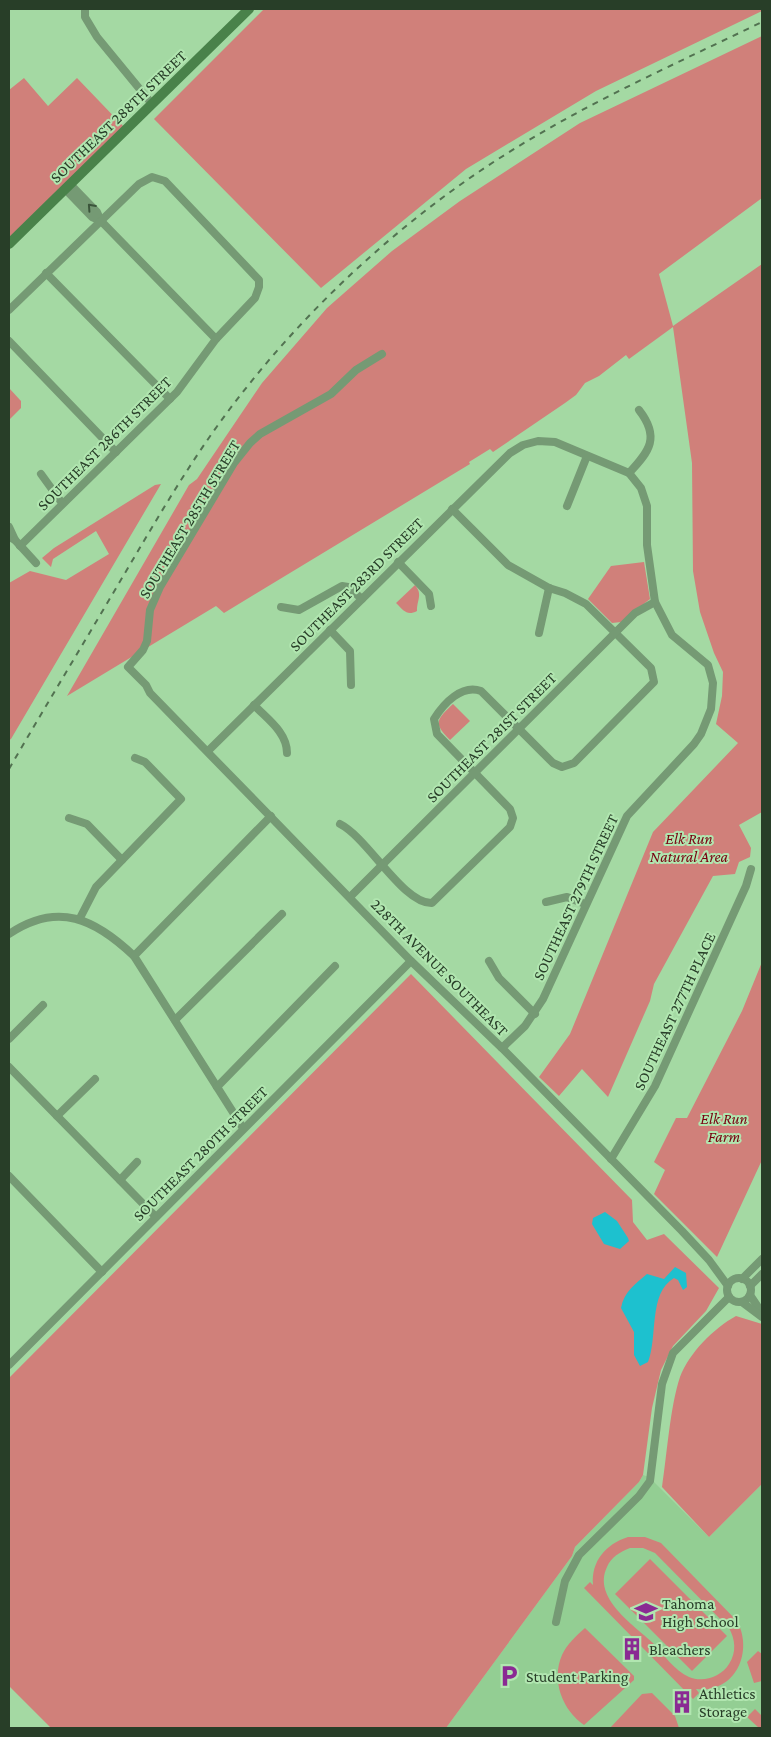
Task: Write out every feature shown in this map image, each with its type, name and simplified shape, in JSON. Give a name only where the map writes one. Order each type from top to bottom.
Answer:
[{"type":"street","points":[[85,9],[88,24],[152,104]]},
{"type":"street","name":"SOUTHEAST 288TH STREET","points":[[9,244],[249,9]]},
{"type":"street","name":"SOUTHEAST 286TH STREET","points":[[14,541],[62,503],[170,400],[216,339],[255,298],[259,287],[257,276],[165,181],[152,177],[139,184],[101,221]]},
{"type":"street","points":[[67,186],[97,212],[101,221],[216,339]]},
{"type":"street","points":[[9,310],[101,221]]},
{"type":"street","points":[[46,274],[170,400]]},
{"type":"street","points":[[9,341],[116,452]]},
{"type":"street","name":"SOUTHEAST 285TH STREET","points":[[150,694],[146,685],[128,667],[143,650],[147,641],[150,610],[160,587],[234,464],[250,443],[260,434],[320,402],[361,366],[382,354]]},
{"type":"street","points":[[628,473],[646,454],[651,440],[651,428],[639,410]]},
{"type":"street","name":"SOUTHEAST 283RD STREET","points":[[208,751],[510,453],[529,443],[555,442],[587,456]]},
{"type":"street","points":[[567,506],[587,456],[628,473],[641,488],[648,506],[647,545],[655,602]]},
{"type":"street","points":[[41,474],[62,503]]},
{"type":"street","points":[[340,824],[356,835],[382,865],[417,900],[426,903],[436,901],[510,827],[513,818],[510,809],[437,734],[434,723],[437,714],[459,692],[470,688],[487,694],[553,763],[562,767],[574,763],[651,686],[654,677],[651,668],[586,604],[565,592],[549,588],[502,560],[452,509]]},
{"type":"street","points":[[9,527],[14,541],[36,562]]},
{"type":"street","points":[[398,562],[429,594],[431,606]]},
{"type":"street","points":[[281,607],[298,610],[342,586],[348,587],[362,600]]},
{"type":"street","points":[[539,633],[549,588]]},
{"type":"street","name":"SOUTHEAST 281ST STREET","points":[[350,897],[635,613],[655,602]]},
{"type":"street","name":"SOUTHEAST 279TH STREET","points":[[502,1048],[535,1014],[627,816],[701,734],[711,709],[713,683],[708,666],[672,635],[655,602]]},
{"type":"street","points":[[330,630],[350,652],[351,686]]},
{"type":"street","name":"228TH AVENUE SOUTHEAST","points":[[150,694],[412,961],[502,1048],[611,1159],[709,1260],[728,1286]]},
{"type":"street","points":[[254,705],[283,735],[287,743],[287,753]]},
{"type":"street","points":[[80,918],[96,887],[181,799],[145,762],[135,758]]},
{"type":"street","points":[[134,956],[270,816]]},
{"type":"street","points":[[70,818],[87,824],[122,860]]},
{"type":"street","name":"SOUTHEAST 277TH PLACE","points":[[611,1159],[655,1086],[746,886],[751,869]]},
{"type":"street","points":[[546,902],[567,897],[585,904]]},
{"type":"street","points":[[175,1020],[282,914]]},
{"type":"street","points":[[9,934],[34,922],[52,918],[80,918],[104,930],[134,956],[243,1128]]},
{"type":"street","name":"SOUTHEAST 280TH STREET","points":[[9,1365],[243,1128],[412,961]]},
{"type":"street","points":[[489,961],[498,978],[535,1014]]},
{"type":"street","points":[[217,1087],[335,966]]},
{"type":"street","points":[[9,1039],[43,1005]]},
{"type":"street","points":[[9,1067],[156,1216]]},
{"type":"street","points":[[57,1116],[96,1079]]},
{"type":"street","points":[[120,1180],[138,1162]]},
{"type":"street","points":[[9,1176],[102,1272]]},
{"type":"street","points":[[762,1259],[728,1286],[735,1300],[762,1315]]},
{"type":"street","name":"228TH AVENUE SOUTHEAST","points":[[709,1260],[750,1286]]},
{"type":"street","points":[[762,1274],[750,1286],[750,1295],[762,1315]]},
{"type":"street","points":[[556,1622],[564,1581],[578,1555],[639,1496],[650,1481],[666,1370],[673,1353],[711,1314],[735,1300],[750,1295]]},
{"type":"shaded area","name":"Tahoma High School","points":[[643,1475],[649,1477],[709,1537],[762,1484],[762,1728],[446,1728],[572,1556],[575,1547],[639,1482]]},
{"type":"green space","points":[[264,9],[762,9],[762,11],[596,91],[466,169],[321,288],[154,119]]},
{"type":"green space","name":"Elk Run Natural Area","points":[[762,36],[762,198],[659,274],[673,326],[762,264],[762,812],[739,825],[751,848],[750,857],[739,862],[735,874],[713,876],[654,984],[650,1001],[608,1097],[582,1069],[559,1096],[539,1077],[570,1034],[653,832],[738,743],[716,724],[722,696],[723,672],[714,653],[700,612],[693,571],[692,463],[673,327],[629,359],[626,355],[599,376],[585,383],[576,395],[493,452],[490,449],[469,462],[470,464],[224,613],[216,606],[67,696],[189,485],[197,479],[262,383],[327,308],[392,251],[460,201],[580,123]]},
{"type":"green space","points":[[24,78],[48,106],[77,78],[124,127],[9,240],[9,90]]},
{"type":"green space","points":[[9,388],[21,401],[21,408],[9,420]]},
{"type":"green space","points":[[161,484],[9,740],[9,583],[30,571],[66,580],[109,554],[96,531],[53,559],[51,567],[42,558],[54,548],[155,485]]},
{"type":"green space","points":[[644,562],[650,599],[621,622],[612,623],[588,599],[611,566]]},
{"type":"green space","points":[[415,585],[419,594],[417,611],[408,613],[396,603]]},
{"type":"green space","points":[[453,704],[470,721],[450,740],[441,729],[439,722],[443,714]]},
{"type":"green space","name":"Elk Run Farm","points":[[762,962],[762,1160],[717,1257],[654,1194],[665,1170],[654,1162],[676,1118],[687,1118],[742,1011]]},
{"type":"green space","points":[[411,974],[632,1200],[633,1222],[647,1240],[664,1234],[719,1288],[706,1311],[673,1346],[661,1370],[652,1408],[643,1475],[639,1482],[575,1547],[572,1556],[446,1728],[51,1728],[9,1686],[9,1378]]},
{"type":"green space","points":[[736,1316],[762,1324],[762,1484],[709,1537],[662,1487],[671,1417],[680,1377],[689,1359],[703,1342],[719,1327]]},
{"type":"green space","points":[[628,1537],[645,1537],[661,1543],[737,1621],[742,1633],[742,1657],[738,1669],[731,1678],[721,1685],[710,1689],[696,1689],[699,1693],[693,1699],[584,1588],[590,1582],[593,1585],[597,1561],[607,1549]],"holes":[[[630,1548],[643,1548],[655,1553],[729,1628],[734,1641],[732,1659],[726,1669],[717,1675],[706,1679],[694,1679],[679,1671],[653,1643],[617,1610],[610,1600],[605,1589],[604,1578],[609,1563],[616,1555]]]},
{"type":"green space","points":[[650,1559],[727,1636],[692,1671],[615,1594]]},
{"type":"green space","points":[[585,1628],[634,1676],[634,1680],[584,1725],[576,1719],[564,1703],[558,1684],[558,1674],[564,1651],[572,1640]]},
{"type":"green space","points":[[758,1651],[762,1654],[762,1681],[754,1683],[747,1662]]},
{"type":"green space","points":[[652,1693],[675,1716],[679,1728],[610,1728],[642,1694]]},
{"type":"green space","points":[[755,1709],[762,1716],[762,1728],[759,1728],[747,1717]]},
{"type":"water","points":[[605,1212],[617,1221],[628,1238],[629,1241],[620,1249],[604,1244],[592,1224],[593,1218]]},
{"type":"water","points":[[675,1267],[686,1273],[687,1287],[683,1290],[678,1280],[674,1278],[660,1294],[651,1352],[648,1362],[640,1366],[634,1355],[634,1332],[621,1308],[622,1302],[638,1281],[647,1274],[664,1279]]},
{"type":"railway","points":[[9,769],[199,452],[241,394],[272,357],[338,287],[409,223],[447,194],[519,146],[587,107],[762,22]]},
{"type":"place","name":"Tahoma High School","points":[[646,1612]]},
{"type":"place","name":"Bleachers","points":[[632,1649]]},
{"type":"place","name":"Student Parking","points":[[509,1676]]},
{"type":"place","name":"Athletics Storage","points":[[682,1702]]}]
